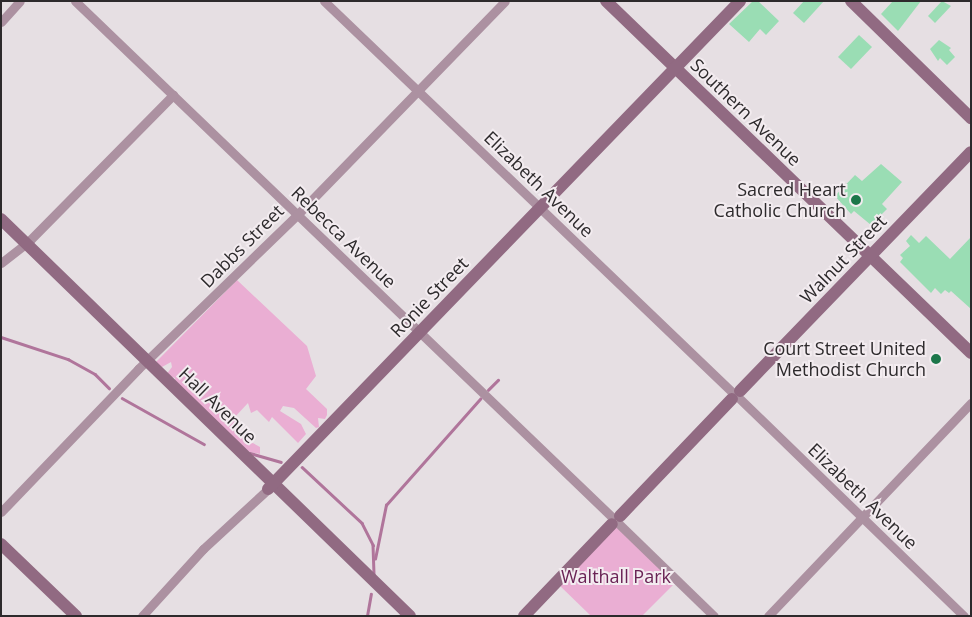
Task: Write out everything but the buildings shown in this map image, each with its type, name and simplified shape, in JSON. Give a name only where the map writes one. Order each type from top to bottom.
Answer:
[{"type":"street","points":[[1,22],[20,1]]},
{"type":"street","name":"Rebecca Avenue","points":[[75,1],[714,616]]},
{"type":"street","name":"Elizabeth Avenue","points":[[324,1],[964,616]]},
{"type":"street","name":"Dabbs Street","points":[[1,512],[144,363],[297,215],[505,1]]},
{"type":"street","name":"Southern Avenue","points":[[606,1],[971,353]]},
{"type":"street","name":"Ronie Street","points":[[142,616],[204,549],[271,486],[740,1]]},
{"type":"street","points":[[851,1],[971,118]]},
{"type":"street","points":[[1,263],[23,245],[173,95]]},
{"type":"street","name":"Walnut Street","points":[[524,616],[971,152]]},
{"type":"street","name":"Hall Avenue","points":[[1,219],[23,245],[144,363],[271,486],[410,616]]},
{"type":"street","name":"Hall Avenue","points":[[1,229],[23,245]]},
{"type":"street","points":[[768,616],[971,403]]},
{"type":"street","name":"Hall Avenue","points":[[271,486],[400,616]]},
{"type":"street","points":[[1,544],[76,616]]},
{"type":"green space","points":[[237,280],[307,346],[316,376],[306,389],[327,409],[325,419],[318,418],[319,427],[316,428],[294,408],[283,406],[280,411],[301,424],[306,434],[298,443],[272,417],[269,422],[257,410],[251,413],[248,403],[233,419],[244,438],[260,447],[260,454],[241,450],[175,384],[175,378],[166,375],[172,367],[171,362],[162,367],[155,363]]},
{"type":"green space","name":"Walthall Park","points":[[616,526],[677,581],[642,616],[591,616],[556,582]]},
{"type":"waterway","points":[[1,337],[68,359],[95,374],[109,388]]},
{"type":"waterway","points":[[488,390],[498,380]]},
{"type":"waterway","points":[[122,398],[204,444]]},
{"type":"waterway","points":[[375,559],[386,505],[480,399]]},
{"type":"waterway","points":[[250,453],[281,462]]},
{"type":"waterway","points":[[302,467],[362,523],[373,545],[374,576]]},
{"type":"waterway","points":[[367,616],[371,594]]},
{"type":"place","name":"Sacred Heart Catholic Church","points":[[856,200]]},
{"type":"place","name":"Court Street United Methodist Church","points":[[936,359]]}]
